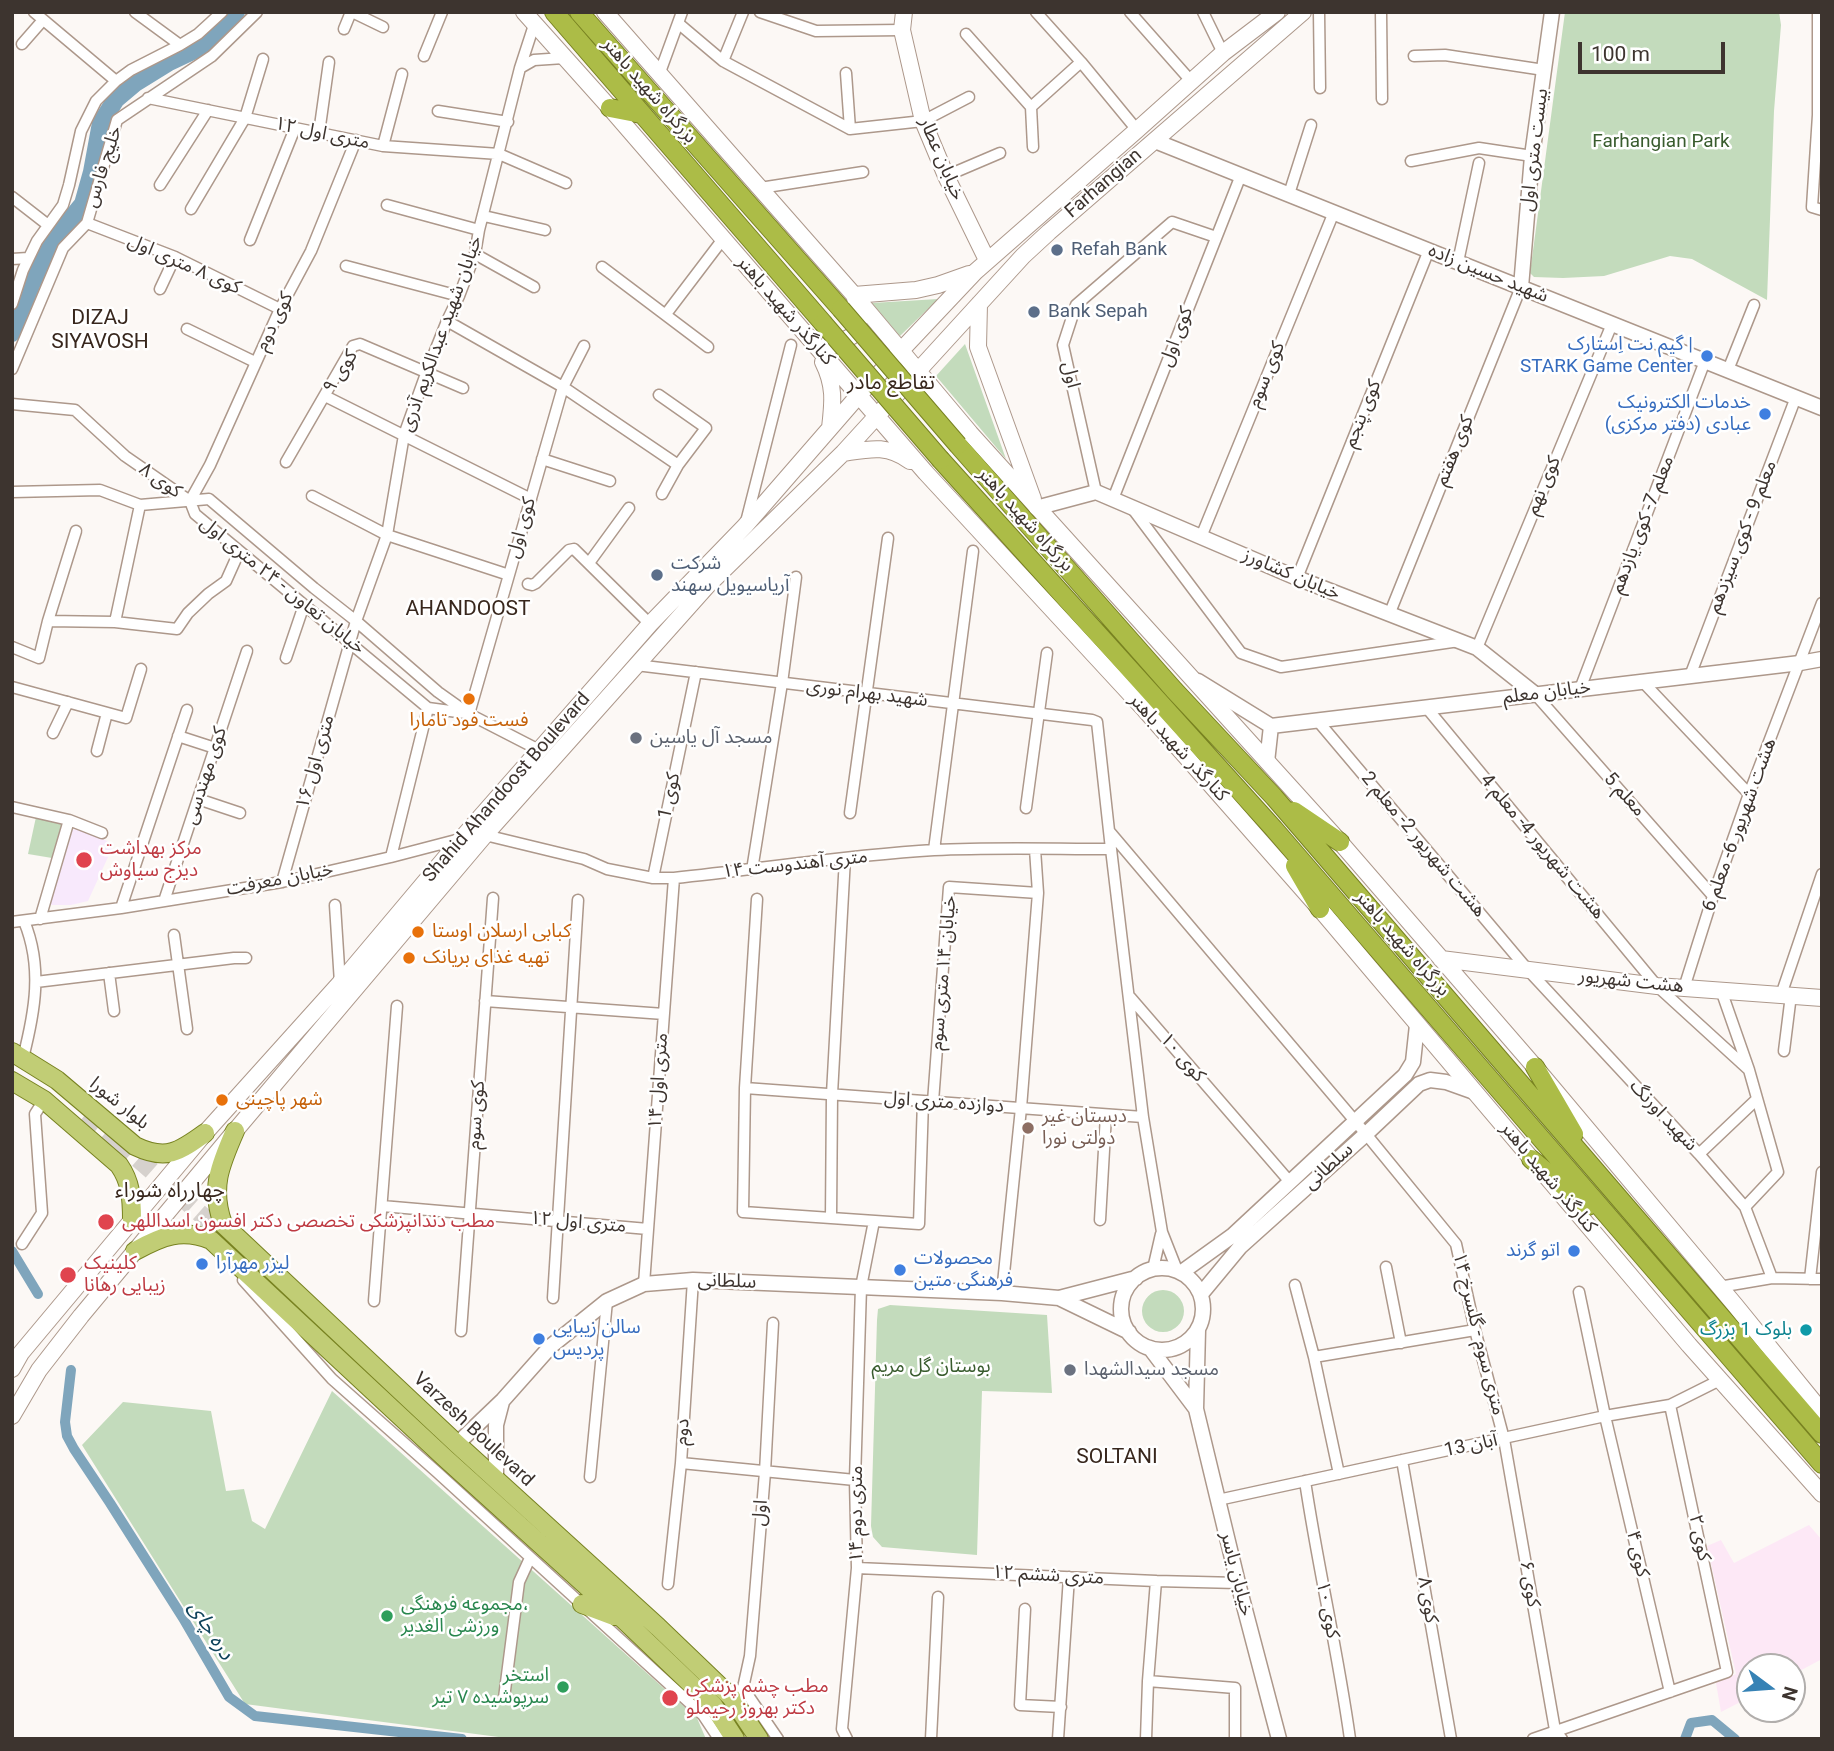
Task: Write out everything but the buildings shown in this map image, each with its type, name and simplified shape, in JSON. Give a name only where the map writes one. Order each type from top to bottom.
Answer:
[{"type":"highway","name":"بزرگراه شهید باهنر","points":[[554,12],[942,460],[1275,829],[1822,1464]]},
{"type":"highway","name":"بزرگراه شهید باهنر","points":[[579,12],[841,309],[964,439],[1174,690],[1274,797],[1822,1434]]},
{"type":"highway","points":[[610,108],[641,114]]},
{"type":"highway","points":[[1274,797],[1340,842]]},
{"type":"highway","points":[[1275,829],[1320,909]]},
{"type":"highway","points":[[1535,1067],[1595,1171]]},
{"type":"highway","points":[[1531,1159],[1627,1239]]},
{"type":"main road","points":[[605,12],[919,372],[964,439]]},
{"type":"main road","name":"خیابان عطار","points":[[904,12],[902,30],[923,121],[946,176],[987,260]]},
{"type":"main road","name":"Farhangian","points":[[858,396],[987,260],[1223,53],[1278,12]]},
{"type":"main road","name":"Farhangian","points":[[877,416],[1023,256],[1303,12]]},
{"type":"main road","name":"کنارگذر شهید باهنر","points":[[529,19],[610,108],[926,473],[1144,710],[1320,909],[1720,1380],[1822,1494]]},
{"type":"main road","points":[[854,295],[916,290],[975,272]]},
{"type":"main road","points":[[812,341],[833,346],[852,336],[861,316],[854,295]]},
{"type":"main road","points":[[947,300],[967,319]]},
{"type":"main road","points":[[979,304],[978,347],[1036,508]]},
{"type":"main road","points":[[812,341],[830,376],[833,406],[830,429]]},
{"type":"main road","name":"Shahid Ahandoost Boulevard","points":[[12,1416],[39,1370],[178,1199],[485,835],[636,665],[745,526],[858,396]]},
{"type":"main road","name":"Shahid Ahandoost Boulevard","points":[[12,1369],[21,1353],[161,1184],[340,983],[462,838],[650,624],[843,453],[877,416]]},
{"type":"main road","points":[[926,473],[923,453],[933,436],[951,429],[1036,508],[1340,842],[1535,1067],[1822,1412]]},
{"type":"main road","points":[[843,453],[876,448],[899,453],[926,473]]},
{"type":"main road","name":"هشت شهریور","points":[[1441,959],[1657,986],[1822,998]]},
{"type":"main road","name":"بلوار شورا","points":[[18,1055],[57,1080],[135,1146],[147,1152],[173,1153],[205,1133]]},
{"type":"main road","points":[[12,1081],[44,1100],[119,1165],[131,1189],[132,1220]]},
{"type":"main road","points":[[211,1240],[208,1230],[210,1226],[223,1224],[218,1211],[217,1182],[220,1167],[235,1131]]},
{"type":"main road","points":[[119,1165],[129,1166],[134,1162],[135,1146]]},
{"type":"main road","points":[[175,1168],[192,1183]]},
{"type":"main road","points":[[147,1201],[165,1215]]},
{"type":"main road","name":"Varzesh Boulevard","points":[[223,1224],[447,1459],[496,1480],[658,1627],[737,1692],[759,1739]]},
{"type":"main road","points":[[135,1251],[153,1241],[181,1233],[197,1234],[211,1240]]},
{"type":"main road","name":"Varzesh Boulevard","points":[[211,1240],[623,1619],[713,1705],[735,1739]]},
{"type":"main road","points":[[582,1604],[623,1619]]},
{"type":"street","points":[[135,12],[180,45]]},
{"type":"street","name":"خلیج فارس","points":[[12,369],[63,248],[87,223],[117,120],[212,56],[257,12]]},
{"type":"street","points":[[344,29],[351,12],[383,27]]},
{"type":"street","points":[[424,56],[443,12]]},
{"type":"street","points":[[723,61],[743,12]]},
{"type":"street","points":[[760,12],[817,31],[902,30]]},
{"type":"street","points":[[1036,12],[1137,130]]},
{"type":"street","points":[[1130,12],[1191,81]]},
{"type":"street","points":[[1203,12],[1223,53]]},
{"type":"street","points":[[1319,12],[1320,88]]},
{"type":"street","points":[[1381,12],[1382,99]]},
{"type":"street","name":"بیست متری اول","points":[[1521,287],[1532,156],[1552,12]]},
{"type":"street","points":[[1818,12],[1820,115],[1812,207],[1822,210]]},
{"type":"street","name":"خلیج فارس","points":[[12,304],[28,258],[63,205],[81,131],[96,101],[131,70],[198,34],[220,13]]},
{"type":"street","points":[[22,44],[39,16],[116,81]]},
{"type":"street","points":[[659,75],[680,17],[723,61],[850,129],[923,121],[970,97]]},
{"type":"street","name":"خیابان شهید عبدالکریم آذری","points":[[350,642],[387,536],[404,435],[475,254],[508,122],[529,19]]},
{"type":"street","points":[[966,34],[1031,107],[1033,147]]},
{"type":"street","points":[[1414,56],[1445,55],[1545,70]]},
{"type":"street","points":[[520,68],[534,60],[564,58]]},
{"type":"street","points":[[191,209],[245,118],[263,59]]},
{"type":"street","points":[[319,133],[329,62]]},
{"type":"street","points":[[1031,107],[1081,62]]},
{"type":"street","points":[[846,73],[850,129]]},
{"type":"street","points":[[383,146],[402,74]]},
{"type":"street","name":"۱۲ متری اول","points":[[148,98],[383,146],[499,154],[566,183]]},
{"type":"street","points":[[160,185],[208,110]]},
{"type":"street","points":[[439,111],[508,122]]},
{"type":"street","points":[[1289,194],[1311,125]]},
{"type":"street","points":[[250,240],[295,128]]},
{"type":"street","name":"کوی دوم","points":[[190,501],[210,465],[255,362],[311,251],[356,141]]},
{"type":"street","name":"شهید حسین زاده","points":[[1155,141],[1822,408]]},
{"type":"street","points":[[1411,161],[1479,148],[1532,156]]},
{"type":"street","points":[[946,176],[1000,153]]},
{"type":"street","points":[[1458,262],[1479,163]]},
{"type":"street","points":[[760,188],[863,172]]},
{"type":"street","name":"کوی اول","points":[[1113,499],[1241,175]]},
{"type":"street","points":[[12,197],[48,225]]},
{"type":"street","points":[[387,205],[479,230]]},
{"type":"street","name":"کوی سوم","points":[[1201,537],[1334,212]]},
{"type":"street","points":[[484,216],[545,230]]},
{"type":"street","name":"اول","points":[[1097,492],[1063,345],[1076,305],[1172,222],[1216,237]]},
{"type":"street","name":"کوی ۸ متری اول","points":[[87,223],[175,257],[281,309]]},
{"type":"street","points":[[666,314],[723,239]]},
{"type":"street","name":"کوی پنجم","points":[[1297,578],[1429,250]]},
{"type":"street","points":[[475,254],[534,287]]},
{"type":"street","points":[[160,289],[175,257]]},
{"type":"street","points":[[12,259],[28,258]]},
{"type":"street","points":[[346,266],[459,296]]},
{"type":"street","points":[[602,267],[708,346]]},
{"type":"street","name":"کوی هفتم","points":[[1389,615],[1521,287]]},
{"type":"street","points":[[1728,370],[1754,305]]},
{"type":"street","points":[[447,321],[563,387],[678,465]]},
{"type":"street","name":"کوی نهم","points":[[1476,648],[1612,324]]},
{"type":"street","points":[[187,329],[255,362]]},
{"type":"street","name":"کوی ۹","points":[[286,462],[353,346],[360,344],[427,371]]},
{"type":"street","points":[[745,526],[790,345]]},
{"type":"street","name":"کوی اول","points":[[469,714],[563,387],[584,346]]},
{"type":"street","name":"معلم 7- کوی یازدهم","points":[[1580,689],[1705,361]]},
{"type":"street","points":[[427,371],[463,388]]},
{"type":"street","points":[[659,395],[706,428],[678,465],[662,494]]},
{"type":"street","points":[[325,396],[531,499]]},
{"type":"street","name":"معلم 9 - کوی سیزدهم","points":[[1690,676],[1796,397]]},
{"type":"street","name":"کوی ۸","points":[[12,404],[75,410],[124,456],[190,501]]},
{"type":"street","points":[[542,459],[610,481]]},
{"type":"street","name":"کوی ۸","points":[[12,492],[100,490],[140,505],[190,501]]},
{"type":"street","points":[[1036,508],[1097,492]]},
{"type":"street","name":"خیابان کشاورز","points":[[1097,492],[1297,578],[1476,648],[1535,694]]},
{"type":"street","points":[[312,496],[387,536],[509,575]]},
{"type":"street","name":"خیابان تعاون - ۲۴ متری اول","points":[[469,714],[428,708],[195,514],[190,501],[209,499],[438,692],[469,714],[539,750]]},
{"type":"street","points":[[115,622],[140,505]]},
{"type":"street","points":[[589,563],[629,508]]},
{"type":"street","points":[[1131,508],[1241,653],[1280,667],[1459,641]]},
{"type":"street","points":[[12,647],[39,658],[76,531]]},
{"type":"street","points":[[850,813],[888,538]]},
{"type":"street","points":[[528,584],[536,583],[574,548],[650,624]]},
{"type":"street","points":[[934,850],[973,551]]},
{"type":"street","points":[[48,621],[115,622],[177,629],[188,613],[226,581],[239,552]]},
{"type":"street","points":[[752,870],[796,578]]},
{"type":"street","name":"هشت شهریور 6- معلم 6","points":[[1684,988],[1749,794],[1822,603]]},
{"type":"street","points":[[286,658],[304,605]]},
{"type":"street","name":"۱۶ متری اول","points":[[282,882],[350,642]]},
{"type":"street","name":"کوی مهندسی","points":[[164,901],[247,651]]},
{"type":"street","points":[[1026,808],[1047,653]]},
{"type":"street","name":"خیابان معلم","points":[[1271,726],[1822,659]]},
{"type":"street","name":"شهید بهرام نوری","points":[[636,665],[1093,720],[1097,722],[1109,831]]},
{"type":"street","points":[[12,687],[126,718],[141,669]]},
{"type":"street","name":"کوی 1","points":[[653,878],[696,673]]},
{"type":"street","points":[[1190,676],[1271,726],[1267,762]]},
{"type":"street","points":[[1643,682],[1749,794]]},
{"type":"street","name":"معلم 5","points":[[1535,694],[1713,896]]},
{"type":"street","points":[[54,733],[68,702]]},
{"type":"street","name":"هشت شهریور 4- معلم 4","points":[[1426,707],[1657,986],[1749,1070]]},
{"type":"street","points":[[391,858],[428,708]]},
{"type":"street","points":[[121,908],[187,710]]},
{"type":"street","points":[[97,751],[107,713]]},
{"type":"street","name":"هشت شهریور 2- معلم 2","points":[[1317,720],[1528,970]]},
{"type":"street","points":[[178,736],[215,748]]},
{"type":"street","points":[[198,799],[240,813]]},
{"type":"street","points":[[12,807],[69,820],[103,834]]},
{"type":"street","points":[[40,919],[69,820]]},
{"type":"street","points":[[1109,831],[1143,1117],[1161,1231],[1179,1271],[1193,1281],[1201,1294],[1204,1308],[1202,1322],[1195,1335],[1184,1344],[1171,1350],[1156,1350],[1143,1346],[1132,1337],[1124,1325],[1121,1310],[1123,1296],[1130,1283],[1153,1269],[1179,1271]]},
{"type":"street","points":[[1109,831],[1355,1122]]},
{"type":"street","name":"۱۴ متری آهندوست","points":[[485,835],[584,859],[607,869],[653,878],[934,850],[1111,849]]},
{"type":"street","name":"خیابان معرفت","points":[[18,921],[121,908],[282,882],[391,858],[462,838]]},
{"type":"street","points":[[1002,1293],[1021,1108],[1038,893],[1035,849]]},
{"type":"street","points":[[831,1218],[832,1094],[845,858]]},
{"type":"street","points":[[1784,1051],[1786,995],[1822,874]]},
{"type":"street","name":"۱۴ متری اول","points":[[644,1284],[674,878]]},
{"type":"street","name":"خیابان ۱۴ متری سوم","points":[[928,1101],[949,887],[1038,893]]},
{"type":"street","name":"کوی سوم","points":[[461,1331],[493,898]]},
{"type":"street","points":[[757,898],[745,1088],[743,1212],[919,1224],[928,1101]]},
{"type":"street","points":[[553,1298],[578,900]]},
{"type":"street","points":[[335,905],[340,983]]},
{"type":"street","points":[[18,921],[32,940],[36,982],[33,1018],[18,1055]]},
{"type":"street","points":[[174,935],[187,1029]]},
{"type":"street","points":[[36,982],[246,958]]},
{"type":"street","name":"شهید اورنگ","points":[[1528,970],[1745,1207],[1772,1278]]},
{"type":"street","points":[[109,973],[114,1011]]},
{"type":"street","points":[[1721,990],[1749,1070],[1779,1172],[1745,1207]]},
{"type":"street","name":"کوی ۱۰","points":[[1130,997],[1290,1182]]},
{"type":"street","points":[[485,1001],[664,1014]]},
{"type":"street","points":[[374,1301],[397,1006]]},
{"type":"street","name":"سلطانی","points":[[1179,1271],[1232,1236],[1405,1076],[1413,1062],[1417,1025]]},
{"type":"street","name":"سلطانی","points":[[1201,1294],[1240,1247],[1419,1084],[1430,1080],[1446,1082],[1474,1092]]},
{"type":"street","name":"دوازده متری اول","points":[[745,1088],[1143,1117]]},
{"type":"street","points":[[1699,1154],[1757,1099]]},
{"type":"street","points":[[22,1244],[42,1213],[36,1114],[44,1100]]},
{"type":"street","points":[[1100,1220],[1106,1115]]},
{"type":"street","name":"۱۴ متری سوم - گلسرخ","points":[[1355,1122],[1456,1244],[1504,1439]]},
{"type":"street","points":[[1719,1287],[1772,1278],[1816,1279],[1822,1172]]},
{"type":"street","name":"۱۲ متری اول","points":[[382,1206],[648,1229]]},
{"type":"street","name":"۱۴ متری دوم","points":[[846,1739],[842,1729],[858,1568],[855,1480],[861,1287],[874,1221]]},
{"type":"street","points":[[1153,1269],[1161,1231]]},
{"type":"street","points":[[1386,1267],[1401,1343]]},
{"type":"street","points":[[1059,1298],[1136,1278]]},
{"type":"street","name":"سلطانی","points":[[447,1459],[551,1346],[607,1301],[644,1284],[693,1280],[1002,1293],[1059,1298]]},
{"type":"street","name":"دوم","points":[[668,1584],[681,1463],[693,1280]]},
{"type":"street","points":[[1295,1285],[1314,1357],[1339,1474]]},
{"type":"street","name":"کوی ۴","points":[[1579,1292],[1605,1416],[1670,1692]]},
{"type":"street","points":[[1059,1298],[1129,1332]]},
{"type":"street","points":[[590,1477],[607,1301]]},
{"type":"street","name":"اول","points":[[737,1692],[750,1656],[765,1472],[773,1323]]},
{"type":"street","name":"خیابان یاسر","points":[[1198,1329],[1196,1409],[1279,1739]]},
{"type":"street","points":[[1314,1357],[1475,1329]]},
{"type":"street","name":"خیابان یاسر","points":[[1150,1348],[1196,1409]]},
{"type":"street","name":"13 آبان","points":[[1218,1500],[1605,1416],[1670,1405],[1720,1380]]},
{"type":"street","points":[[496,1480],[496,1424],[503,1401]]},
{"type":"street","name":"کوی ۲","points":[[1670,1405],[1727,1672],[1670,1692]]},
{"type":"street","name":"کوی ۶","points":[[1504,1439],[1559,1735]]},
{"type":"street","points":[[447,1459],[530,1558],[703,1715],[719,1739]]},
{"type":"street","name":"کوی ۸","points":[[1402,1460],[1451,1739]]},
{"type":"street","points":[[681,1463],[855,1480]]},
{"type":"street","name":"کوی ۱۰","points":[[1305,1481],[1350,1739]]},
{"type":"street","points":[[504,1698],[519,1582],[530,1558]]},
{"type":"street","name":"۱۲ متری ششم","points":[[858,1568],[1238,1583]]},
{"type":"street","points":[[1059,1739],[1069,1577]]},
{"type":"street","points":[[1146,1739],[1156,1581]]},
{"type":"street","points":[[931,1739],[938,1597]]},
{"type":"street","points":[[1025,1609],[1020,1705],[1060,1707]]},
{"type":"street","points":[[1148,1681],[1236,1688],[1235,1737]]},
{"type":"street","points":[[737,1692],[778,1739]]},
{"type":"street","points":[[1533,1739],[1559,1735],[1670,1692]]},
{"type":"shaded area","name":"مرکز بهداشت دیزج سیاوش","points":[[78,828],[114,844],[88,901],[71,905],[47,905],[72,830]]},
{"type":"shaded area","points":[[1809,1525],[1822,1540],[1822,1659],[1806,1668],[1806,1653],[1736,1653],[1736,1674],[1707,1546],[1721,1540],[1734,1563]]},
{"type":"shaded area","points":[[1736,1674],[1736,1704],[1721,1712],[1716,1683]]},
{"type":"green space","name":"Farhangian Park","points":[[1565,12],[1779,12],[1781,25],[1774,111],[1767,300],[1692,259],[1670,256],[1604,276],[1534,277],[1530,273]]},
{"type":"green space","points":[[938,299],[900,336],[872,303]]},
{"type":"green space","points":[[965,344],[1006,459],[936,376]]},
{"type":"green space","points":[[36,817],[62,823],[52,858],[28,854]]},
{"type":"green space","points":[[1163,1290],[1178,1296],[1184,1311],[1178,1326],[1163,1332],[1148,1326],[1142,1311],[1148,1296]]},
{"type":"green space","name":"بوستان گل مریم","points":[[890,1305],[1047,1315],[1052,1393],[982,1391],[977,1555],[882,1547],[873,1537],[871,1526],[877,1320],[878,1309]]},
{"type":"green space","name":"مجموعه فرهنگی، ورزشی الغدیر","points":[[332,1391],[697,1718],[706,1739],[514,1739],[245,1704],[82,1445],[123,1402],[211,1411],[226,1491],[244,1489],[252,1521],[265,1529]]},
{"type":"waterway","points":[[12,333],[52,242],[83,204],[101,123],[116,99],[135,83],[169,62],[203,46],[236,12]]},
{"type":"waterway","name":"دره چای","points":[[12,1251],[38,1294]]},
{"type":"waterway","name":"دره چای","points":[[71,1370],[65,1422],[67,1436],[183,1618],[229,1697],[255,1716],[462,1739]]},
{"type":"waterway","points":[[1685,1739],[1691,1723],[1712,1720],[1735,1739]]},
{"type":"tunnel","points":[[80,1121],[123,1157]]},
{"type":"tunnel","points":[[118,1141],[231,1241]]},
{"type":"place","name":"Refah Bank","points":[[1057,250]]},
{"type":"place","name":"Bank Sepah","points":[[1034,312]]},
{"type":"place","name":"گیم نت اِستارک | STARK Game Center","points":[[1707,356]]},
{"type":"place","name":"خدمات الکترونیک عبادی (دفتر مرکزی)","points":[[1765,414]]},
{"type":"place","name":"شرکت آریاسیویل سهند","points":[[657,575]]},
{"type":"place","name":"فست فود تامارا","points":[[469,699]]},
{"type":"place","name":"مسجد آل یاسین","points":[[636,738]]},
{"type":"place","name":"مرکز بهداشت دیزج سیاوش","points":[[84,860]]},
{"type":"place","name":"کبابی ارسلان اوستا","points":[[418,932]]},
{"type":"place","name":"تهیه غذای بریانک","points":[[409,958]]},
{"type":"place","name":"شهر پاچینی","points":[[222,1100]]},
{"type":"place","name":"دبستان غیر دولتی نورا","points":[[1028,1128]]},
{"type":"place","name":"مطب دندانپزشکی تخصصی دکتر افسون اسداللهی","points":[[106,1222]]},
{"type":"place","name":"اتو گرند","points":[[1574,1251]]},
{"type":"place","name":"لیزر مهرآرا","points":[[202,1264]]},
{"type":"place","name":"محصولات فرهنگی متین","points":[[900,1270]]},
{"type":"place","name":"کلینیک زیبایی رهانا","points":[[68,1275]]},
{"type":"place","name":"بلوک 1 بزرگ","points":[[1806,1330]]},
{"type":"place","name":"سالن زیبایی پردیس","points":[[539,1339]]},
{"type":"place","name":"مسجد سیدالشهدا","points":[[1070,1370]]},
{"type":"place","name":"مجموعه فرهنگی، ورزشی الغدیر","points":[[387,1616]]},
{"type":"place","name":"استخر سرپوشیده ۷ تیر","points":[[563,1687]]},
{"type":"place","name":"مطب چشم پزشکی دکتر بهروز رحیملو","points":[[670,1698]]},
{"type":"district","name":"DIZAJ SIYAVOSH","points":[[100,331]]},
{"type":"district","name":"تقاطع مادر","points":[[891,384]]},
{"type":"district","name":"AHANDOOST","points":[[468,610]]},
{"type":"district","name":"چهارراه شوراء","points":[[170,1192]]},
{"type":"district","name":"SOLTANI","points":[[1117,1458]]}]
